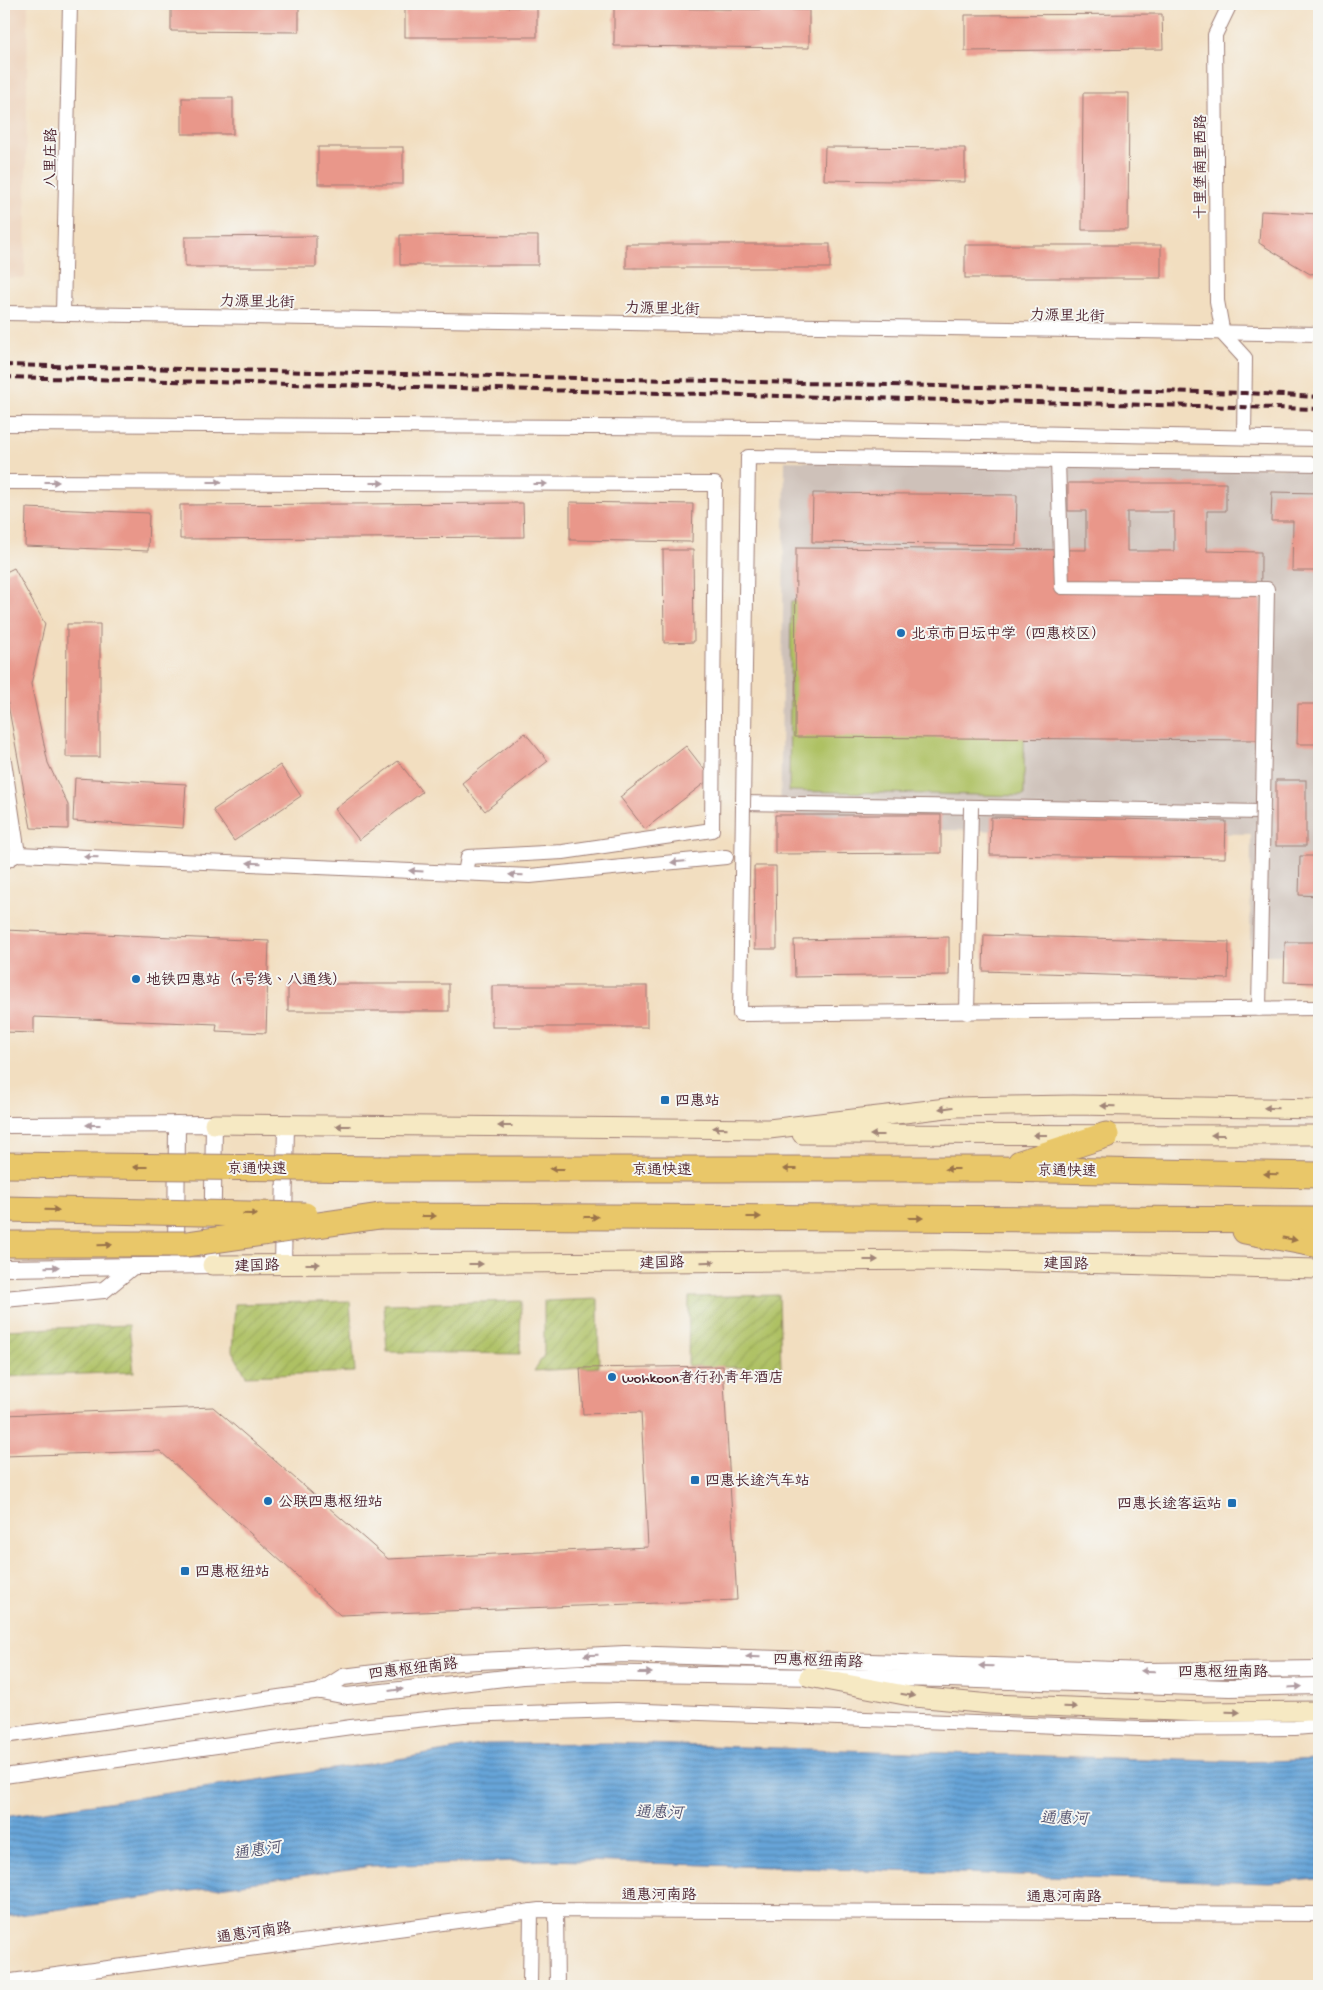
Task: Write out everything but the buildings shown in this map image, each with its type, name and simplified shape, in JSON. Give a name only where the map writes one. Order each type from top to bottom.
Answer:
[{"type":"highway","points":[[1001,1169],[1106,1135]]},
{"type":"highway","name":"京通快速","points":[[4,1165],[1001,1169],[1319,1176]]},
{"type":"highway","points":[[4,1209],[380,1216],[1319,1220]]},
{"type":"highway","points":[[4,1244],[187,1244],[380,1216]]},
{"type":"highway","points":[[1174,1218],[1319,1245]]},
{"type":"main road","points":[[214,1124],[769,1129],[955,1107],[1073,1106],[1319,1109]]},
{"type":"main road","points":[[769,1129],[812,1135],[1319,1136]]},
{"type":"main road","name":"建国路","points":[[212,1265],[951,1260],[1319,1269]]},
{"type":"main road","points":[[809,1677],[915,1697],[990,1704],[1203,1712],[1319,1711]]},
{"type":"street","name":"八里庄路","points":[[63,314],[70,4]]},
{"type":"street","name":"十里堡南里西路","points":[[1223,334],[1217,301],[1215,35],[1230,4]]},
{"type":"street","name":"力源里北街","points":[[4,313],[1223,334],[1319,334]]},
{"type":"street","points":[[1223,334],[1245,358],[1244,437]]},
{"type":"street","points":[[4,424],[767,428],[1319,439]]},
{"type":"street","points":[[1319,464],[748,457],[740,1014],[1319,1008]]},
{"type":"street","points":[[1058,461],[1062,587],[1268,589],[1259,1009]]},
{"type":"street","points":[[4,482],[715,484],[712,830],[563,852],[468,856],[465,873]]},
{"type":"street","points":[[4,761],[18,854]]},
{"type":"street","points":[[743,803],[1263,812]]},
{"type":"street","points":[[967,1013],[971,807]]},
{"type":"street","points":[[4,862],[18,854],[530,876],[726,857]]},
{"type":"street","points":[[176,1124],[176,1266]]},
{"type":"street","points":[[4,1125],[214,1124],[212,1265]]},
{"type":"street","points":[[283,1264],[286,1126]]},
{"type":"street","name":"建国路","points":[[4,1268],[212,1265]]},
{"type":"street","points":[[4,1299],[104,1290],[133,1266]]},
{"type":"street","name":"四惠枢纽南路","points":[[321,1691],[343,1677],[409,1668],[523,1658],[626,1654],[1146,1671],[1319,1669]]},
{"type":"street","name":"四惠枢纽南路","points":[[4,1736],[321,1691],[347,1696],[523,1676],[579,1673],[1230,1688],[1319,1686]]},
{"type":"street","points":[[4,1776],[351,1727],[474,1715],[617,1710],[1142,1729],[1295,1728],[1319,1726]]},
{"type":"street","points":[[556,1910],[557,1986]]},
{"type":"street","points":[[530,1986],[531,1911]]},
{"type":"street","name":"通惠河南路","points":[[4,1982],[531,1911],[1319,1914]]},
{"type":"shaded area","points":[[4,4],[28,4],[25,278],[4,278]]},
{"type":"shaded area","points":[[785,461],[1319,468],[1319,955],[1250,955],[1251,834],[780,828]]},
{"type":"green space","points":[[791,601],[1025,605],[1024,796],[789,791]]},
{"type":"green space","points":[[779,1295],[781,1369],[688,1366],[689,1297]]},
{"type":"green space","points":[[598,1299],[599,1367],[534,1371],[544,1355],[544,1301]]},
{"type":"green space","points":[[350,1301],[355,1372],[246,1376],[232,1351],[235,1304]]},
{"type":"green space","points":[[521,1301],[520,1354],[387,1352],[384,1304]]},
{"type":"green space","points":[[129,1325],[134,1372],[4,1377],[4,1330]]},
{"type":"water","name":"通惠河","points":[[608,1743],[1247,1762],[1319,1759],[1319,1879],[1269,1883],[550,1860],[371,1866],[4,1917],[4,1817],[381,1762],[486,1744]]},
{"type":"railway","points":[[4,365],[1245,393],[1319,397]]},
{"type":"railway","points":[[4,377],[1319,409]]},
{"type":"place","name":"北京市日坛中学（四惠校区）","points":[[901,633]]},
{"type":"place","name":"地铁四惠站（1号线、八通线）","points":[[136,979]]},
{"type":"place","name":"四惠站","points":[[665,1100]]},
{"type":"place","name":"wohkoon者行孙青年酒店","points":[[612,1377]]},
{"type":"place","name":"四惠长途汽车站","points":[[695,1480]]},
{"type":"place","name":"公联四惠枢纽站","points":[[268,1501]]},
{"type":"place","name":"四惠长途客运站","points":[[1232,1503]]},
{"type":"place","name":"四惠枢纽站","points":[[185,1571]]}]
